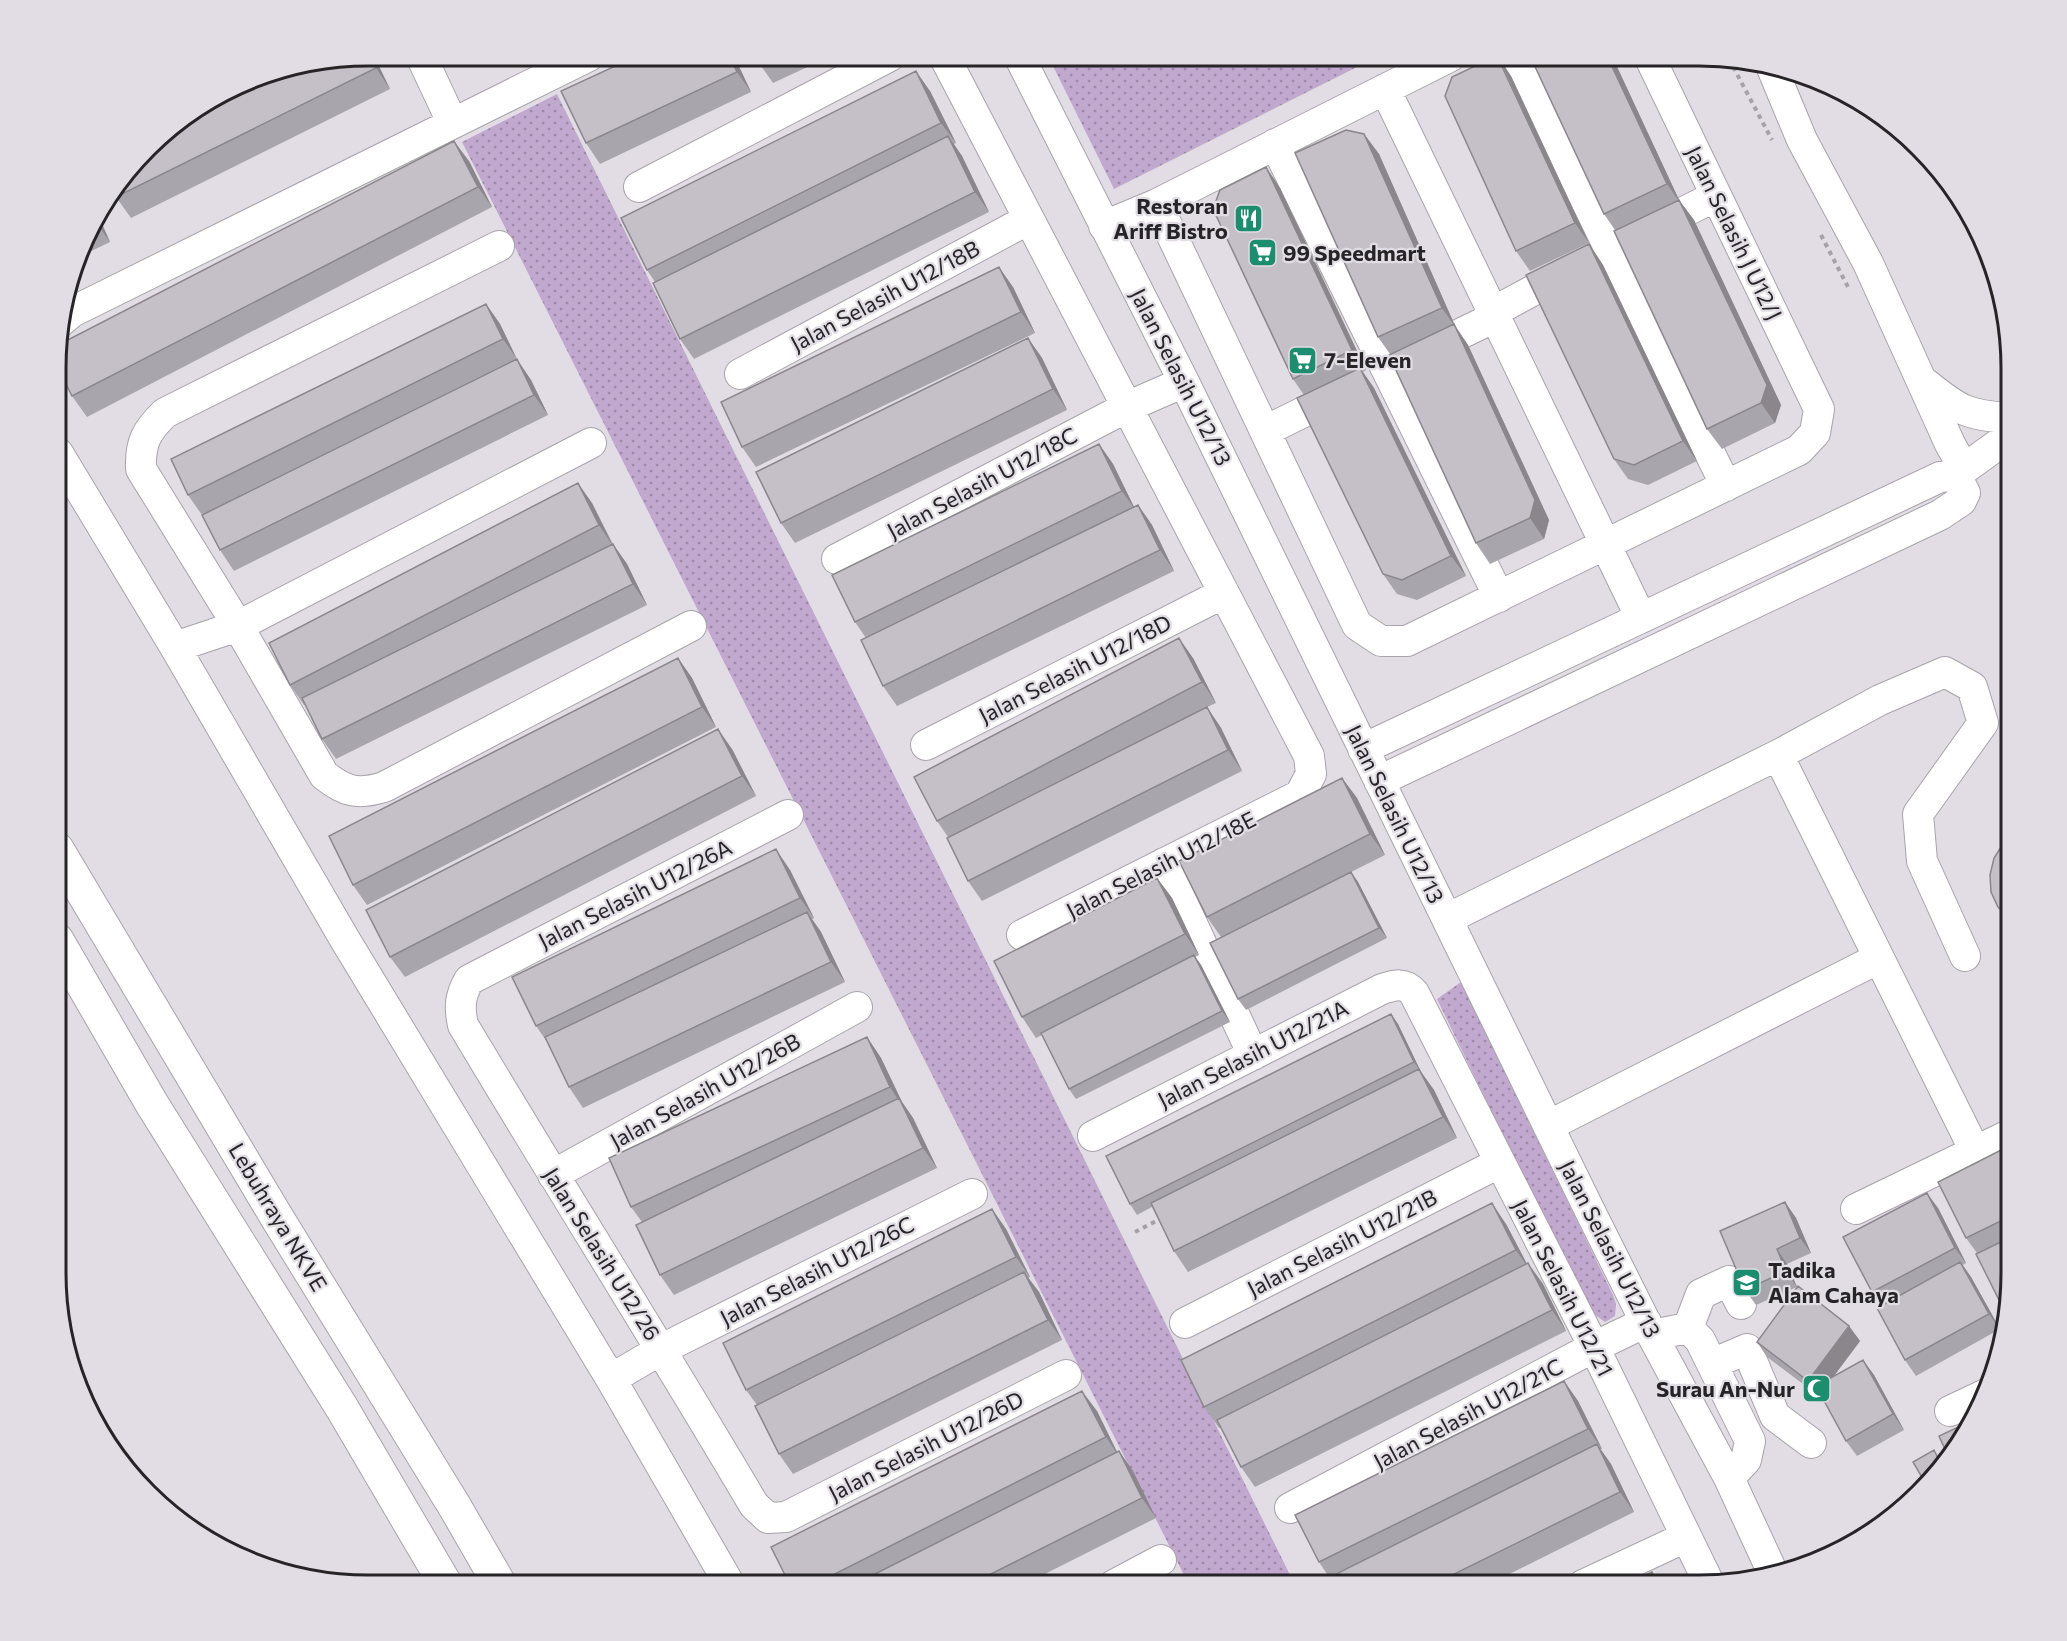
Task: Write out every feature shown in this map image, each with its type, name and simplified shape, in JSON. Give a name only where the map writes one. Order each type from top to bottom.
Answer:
[{"type":"highway","name":"Lebuhraya NKVE","points":[[66,864],[494,1575]]},
{"type":"highway","name":"Lebuhraya NKVE","points":[[66,956],[152,1104],[342,1408],[440,1575]]},
{"type":"street","points":[[426,66],[452,122]]},
{"type":"street","points":[[71,313],[568,66]]},
{"type":"street","points":[[639,187],[871,66]]},
{"type":"street","points":[[949,66],[1224,592]]},
{"type":"street","name":"Jalan Selasih U12/13","points":[[1023,66],[1184,382],[1548,1126],[1649,1329],[1729,1478],[1770,1566]]},
{"type":"street","points":[[1104,226],[1157,204],[1431,66]]},
{"type":"street","points":[[1157,204],[1357,625],[1381,641],[1407,642],[1726,486],[1520,66]]},
{"type":"street","name":"Jalan Selasih J U12/J","points":[[1654,66],[1819,409],[1815,433],[1799,450],[1726,486]]},
{"type":"street","points":[[1775,76],[1802,140],[1868,263],[1950,444],[1964,469],[2001,443]]},
{"type":"street","points":[[1385,89],[1641,618]]},
{"type":"street","points":[[1275,144],[1499,597]]},
{"type":"street","points":[[1264,431],[1387,370],[1494,314],[1610,249],[1716,195]]},
{"type":"street","name":"Jalan Selasih U12/18B","points":[[740,374],[1029,219]]},
{"type":"street","points":[[500,246],[165,413],[150,428],[140,450],[141,469],[238,626],[324,774],[337,785],[352,791],[368,792],[384,787],[692,626]]},
{"type":"street","points":[[1921,379],[1950,404],[1974,415],[2001,417]]},
{"type":"street","name":"Jalan Selasih U12/18C","points":[[837,559],[1127,407],[1184,382]]},
{"type":"street","points":[[175,647],[238,626],[591,443]]},
{"type":"street","points":[[66,466],[175,647],[344,938],[611,1379],[724,1575]]},
{"type":"street","points":[[1363,749],[1940,477],[1950,476],[1958,480],[1965,493],[1961,501],[1940,515],[1379,781]]},
{"type":"street","name":"Jalan Selasih U12/18D","points":[[926,745],[1224,592]]},
{"type":"street","name":"Jalan Selasih U12/18E","points":[[1022,935],[1300,795],[1311,774],[1309,756],[1224,592]]},
{"type":"street","points":[[1448,919],[1778,755],[1880,700],[1945,672],[1972,687],[1983,723],[1918,814],[1922,861],[1965,956]]},
{"type":"street","points":[[1778,755],[1975,1151]]},
{"type":"street","name":"Jalan Selasih U12/26A","points":[[482,973],[788,815]]},
{"type":"street","points":[[1164,863],[1253,1055]]},
{"type":"street","points":[[1548,1126],[1879,958]]},
{"type":"street","name":"Jalan Selasih U12/26","points":[[482,973],[469,980],[461,994],[459,1008],[463,1025],[553,1175],[662,1349],[754,1505],[768,1518],[786,1517]]},
{"type":"street","name":"Jalan Selasih U12/21A","points":[[1093,1136],[1382,988],[1408,986],[1414,993]]},
{"type":"street","name":"Jalan Selasih U12/21","points":[[1414,993],[1594,1347],[1705,1575]]},
{"type":"street","name":"Jalan Selasih U12/26B","points":[[553,1175],[857,1007]]},
{"type":"street","points":[[1856,1209],[2001,1139]]},
{"type":"street","name":"Jalan Selasih U12/21B","points":[[1185,1323],[1499,1163]]},
{"type":"street","name":"Jalan Selasih U12/26C","points":[[611,1379],[662,1349],[972,1194]]},
{"type":"street","points":[[1729,1478],[1746,1460],[1750,1441],[1700,1340],[1688,1328],[1701,1294],[1729,1281],[1742,1304]]},
{"type":"street","name":"Jalan Selasih U12/21C","points":[[1290,1508],[1594,1347],[1649,1329],[1688,1328]]},
{"type":"street","points":[[1712,1364],[1747,1349],[1775,1416],[1811,1443]]},
{"type":"street","name":"Jalan Selasih U12/26D","points":[[786,1517],[1066,1375]]},
{"type":"street","points":[[1950,1411],[1973,1400]]},
{"type":"street","points":[[1606,1575],[1686,1537]]},
{"type":"street","points":[[1133,1575],[1161,1560]]},
{"type":"path","points":[[1735,69],[1776,148]]},
{"type":"path","points":[[1820,232],[1853,296]]},
{"type":"path","points":[[1135,1232],[1167,1215]]},
{"type":"shaded area","points":[[1053,66],[1359,66],[1114,189]]},
{"type":"shaded area","points":[[557,94],[1290,1575],[1184,1575],[462,142]]},
{"type":"shaded area","points":[[1461,982],[1613,1295],[1616,1304],[1615,1316],[1605,1322],[1591,1312],[1583,1300],[1437,999]]},
{"type":"building","points":[[375,66],[376,68],[121,195],[154,154],[184,128],[234,97],[271,82],[309,72],[348,67]]},
{"type":"building","points":[[615,66],[734,66],[737,72],[586,143],[561,91]]},
{"type":"building","points":[[1476,66],[1502,66],[1575,223],[1516,251],[1445,96],[1452,77]]},
{"type":"building","points":[[1535,66],[1612,66],[1667,184],[1604,214]]},
{"type":"building","points":[[916,71],[941,123],[647,270],[621,218]]},
{"type":"building","points":[[1346,130],[1364,134],[1442,308],[1378,337],[1295,153]]},
{"type":"building","points":[[948,136],[975,192],[680,339],[653,283]]},
{"type":"building","points":[[454,141],[478,187],[72,396],[66,384],[68,340]]},
{"type":"building","points":[[1266,167],[1352,350],[1293,379],[1213,209],[1220,190]]},
{"type":"building","points":[[1679,200],[1767,385],[1761,403],[1707,429],[1614,231]]},
{"type":"building","points":[[1589,244],[1683,441],[1634,465],[1614,459],[1526,275]]},
{"type":"building","points":[[999,267],[1021,312],[742,447],[721,402]]},
{"type":"building","points":[[486,304],[503,339],[188,495],[171,459]]},
{"type":"building","points":[[1454,324],[1535,500],[1530,518],[1476,543],[1389,355]]},
{"type":"building","points":[[1028,338],[1053,389],[781,523],[756,472]]},
{"type":"building","points":[[517,359],[534,395],[220,550],[202,515]]},
{"type":"building","points":[[1360,368],[1451,556],[1402,580],[1383,574],[1297,398]]},
{"type":"building","points":[[1099,444],[1122,491],[855,622],[832,575]]},
{"type":"building","points":[[578,483],[599,525],[290,685],[269,643]]},
{"type":"building","points":[[1138,505],[1160,550],[883,686],[861,640]]},
{"type":"building","points":[[613,544],[633,584],[322,739],[302,698]]},
{"type":"building","points":[[1179,638],[1202,682],[937,821],[914,777]]},
{"type":"building","points":[[678,658],[702,707],[353,885],[329,836]]},
{"type":"building","points":[[1207,707],[1228,750],[968,881],[947,838]]},
{"type":"building","points":[[718,729],[742,776],[390,957],[366,910]]},
{"type":"building","points":[[1342,778],[1370,834],[1207,917],[1179,861]]},
{"type":"building","points":[[2001,847],[2001,910],[1991,892],[1990,875],[1994,858]]},
{"type":"building","points":[[776,849],[800,898],[536,1026],[512,977]]},
{"type":"building","points":[[1351,872],[1379,928],[1238,999],[1210,943]]},
{"type":"building","points":[[1157,878],[1185,934],[1022,1017],[994,961]]},
{"type":"building","points":[[807,912],[831,962],[569,1087],[545,1037]]},
{"type":"building","points":[[1194,955],[1222,1011],[1069,1089],[1041,1033]]},
{"type":"building","points":[[1391,1014],[1414,1062],[1130,1204],[1106,1156]]},
{"type":"building","points":[[867,1037],[890,1087],[631,1207],[609,1158]]},
{"type":"building","points":[[1419,1069],[1443,1117],[1174,1251],[1151,1203]]},
{"type":"building","points":[[899,1098],[923,1148],[660,1275],[636,1225]]},
{"type":"building","points":[[2001,1150],[2001,1221],[1966,1238],[1938,1182]]},
{"type":"building","points":[[1927,1193],[1955,1248],[1872,1292],[1843,1237]]},
{"type":"building","points":[[1785,1202],[1800,1238],[1777,1249],[1786,1271],[1745,1290],[1720,1231]]},
{"type":"building","points":[[1492,1203],[1516,1250],[1204,1407],[1181,1360]]},
{"type":"building","points":[[992,1209],[1016,1257],[746,1390],[723,1343]]},
{"type":"building","points":[[2001,1242],[1999,1300],[1976,1254]]},
{"type":"building","points":[[1960,1262],[1989,1314],[1905,1360],[1877,1308]]},
{"type":"building","points":[[1528,1263],[1552,1310],[1241,1467],[1217,1420]]},
{"type":"building","points":[[1024,1272],[1048,1320],[779,1454],[755,1406]]},
{"type":"building","points":[[1798,1286],[1849,1326],[1808,1381],[1757,1342]]},
{"type":"building","points":[[1863,1360],[1893,1414],[1846,1441],[1816,1386]]},
{"type":"building","points":[[1564,1381],[1588,1429],[1319,1562],[1295,1515]]},
{"type":"building","points":[[1082,1391],[1106,1437],[833,1575],[785,1575],[771,1547]]},
{"type":"building","points":[[1959,1426],[1945,1449],[1939,1436]]},
{"type":"building","points":[[1597,1444],[1620,1492],[1452,1575],[1334,1575]]},
{"type":"building","points":[[1934,1450],[1938,1458],[1922,1477],[1913,1462]]},
{"type":"building","points":[[1119,1451],[1142,1498],[989,1575],[873,1575]]},
{"type":"place","name":"Restoran Ariff Bistro","points":[[1249,219]]},
{"type":"place","name":"99 Speedmart","points":[[1262,253]]},
{"type":"place","name":"7-Eleven","points":[[1303,360]]},
{"type":"place","name":"Tadika Alam Cahaya","points":[[1747,1283]]},
{"type":"place","name":"Surau An-Nur","points":[[1816,1389]]}]
